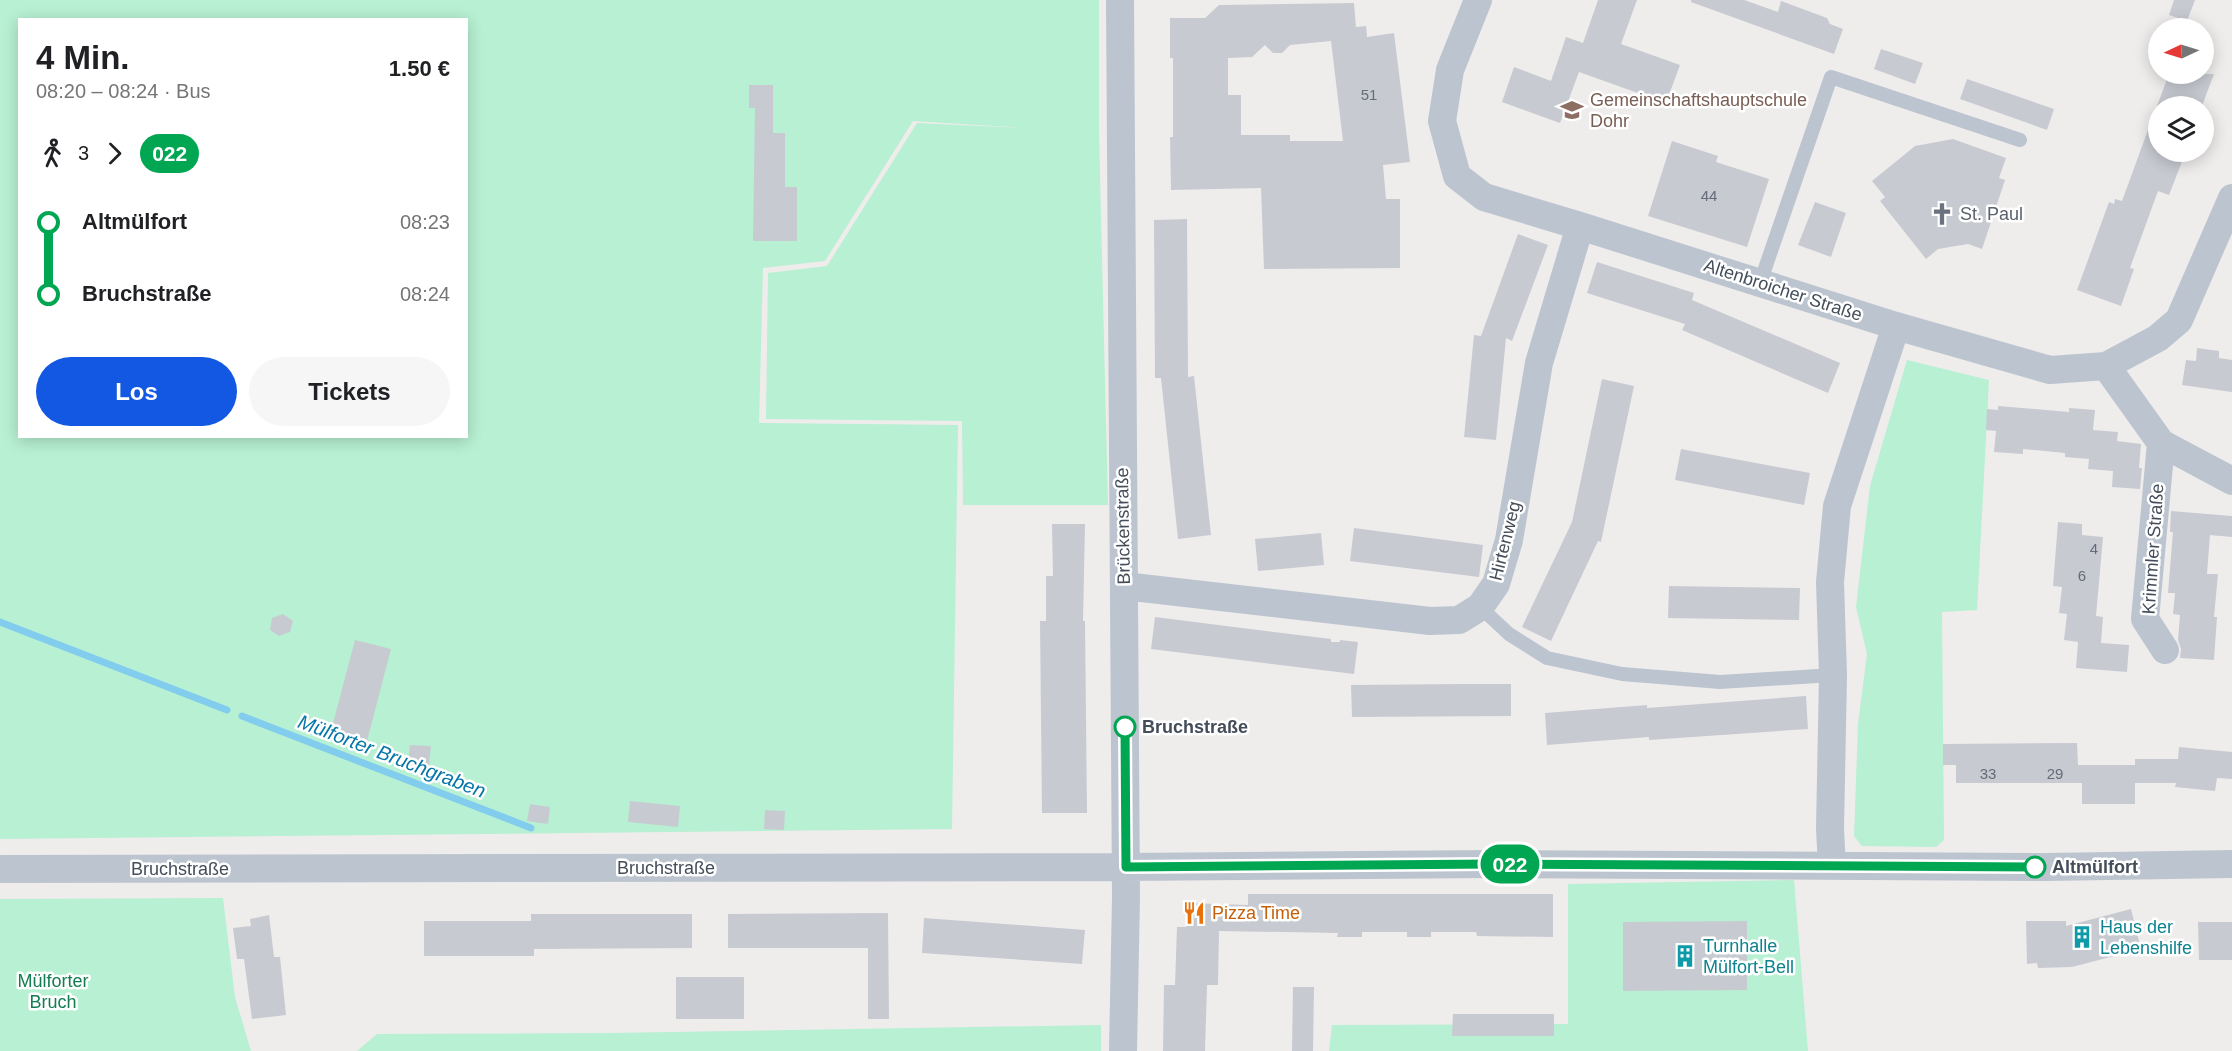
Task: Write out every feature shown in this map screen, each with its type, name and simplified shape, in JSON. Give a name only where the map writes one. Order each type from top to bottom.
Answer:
[{"type":"street","name":"Brückenstraße","points":[[1120,0],[1126,867],[1123,1051]]},
{"type":"street","name":"Altenbroicher Straße","points":[[1478,0],[1450,70],[1442,121],[1456,176],[1484,197],[1580,225],[1896,326],[2050,370],[2106,366],[2158,338],[2179,320],[2229,212]]},
{"type":"street","name":"Hirtenweg","points":[[1124,586],[1430,621],[1459,620],[1480,607],[1496,584],[1509,540],[1539,363],[1580,225]]},
{"type":"street","points":[[1832,866],[1830,829],[1833,675],[1830,582],[1837,506],[1896,326]]},
{"type":"street","points":[[2106,366],[2161,443],[2232,481]]},
{"type":"street","name":"Krimmler Straße","points":[[2161,443],[2145,619],[2165,650]]},
{"type":"street","name":"Bruchstraße","points":[[0,869],[1492,864],[2047,867],[2232,864]]},
{"type":"lane","points":[[1761,283],[1832,77],[2020,140]]},
{"type":"lane","points":[[1480,607],[1509,634],[1547,658],[1622,674],[1720,682],[1833,675]]},
{"type":"green space","points":[[0,0],[1099,0],[1099,133],[1108,505],[963,505],[962,421],[766,419],[768,273],[827,266],[917,123],[1025,128],[913,121],[825,261],[763,268],[759,423],[958,425],[952,829],[0,839]]},
{"type":"green space","points":[[1907,360],[1989,380],[1977,610],[1942,612],[1944,840],[1936,847],[1862,846],[1854,836],[1858,724],[1867,654],[1856,607],[1870,486]]},
{"type":"green space","points":[[1794,880],[1808,1051],[1329,1051],[1332,1025],[1568,1024],[1568,884]]},
{"type":"green space","name":"Mülforter Bruch","points":[[223,898],[235,997],[251,1051],[0,1051],[0,899]]},
{"type":"green space","points":[[1101,1025],[1101,1051],[357,1051],[377,1034],[610,1033]]},
{"type":"building","points":[[1598,0],[1637,0],[1621,44],[1680,65],[1666,103],[1579,72],[1560,123],[1502,102],[1514,67],[1551,81],[1566,37],[1583,43]]},
{"type":"building","points":[[1691,0],[1744,0],[1778,12],[1781,1],[1827,18],[1830,24],[1843,29],[1834,54],[1691,2]]},
{"type":"building","points":[[2174,0],[2195,0],[2188,18],[2169,15]]},
{"type":"building","points":[[1354,3],[1356,27],[1366,26],[1367,37],[1394,33],[1410,162],[1383,165],[1386,199],[1400,199],[1400,268],[1264,269],[1261,188],[1171,190],[1170,137],[1173,137],[1173,58],[1170,58],[1170,18],[1205,18],[1219,5]],"holes":[[[1331,41],[1343,141],[1290,141],[1290,135],[1241,135],[1241,95],[1228,95],[1228,58],[1252,57],[1265,45],[1273,53],[1282,53],[1290,45]]]},
{"type":"building","points":[[1881,49],[1923,63],[1915,84],[1874,69]]},
{"type":"building","points":[[1967,79],[2054,109],[2047,130],[1960,99]]},
{"type":"building","points":[[2165,84],[2210,84],[2206,96],[2161,96]]},
{"type":"building","points":[[749,85],[773,85],[773,133],[785,133],[785,187],[797,187],[797,241],[753,241],[755,108],[749,108]]},
{"type":"building","points":[[2148,130],[2148,162],[2182,162],[2169,195],[2158,191],[2130,268],[2134,269],[2121,306],[2077,290],[2109,202],[2114,204],[2115,199],[2122,201]]},
{"type":"building","name":"St. Paul","points":[[1953,139],[2006,158],[1999,178],[2005,180],[1982,249],[1968,244],[1938,249],[1926,259],[1880,201],[1885,197],[1872,181],[1915,146]]},
{"type":"building","points":[[1672,141],[1718,156],[1716,162],[1769,179],[1747,247],[1648,216]]},
{"type":"building","points":[[1815,202],[1846,213],[1831,257],[1798,245]]},
{"type":"building","points":[[1187,219],[1188,377],[1194,376],[1211,535],[1178,539],[1161,378],[1155,378],[1154,220]]},
{"type":"building","points":[[1518,234],[1548,245],[1512,341],[1506,338],[1496,440],[1464,437],[1474,335],[1481,336]]},
{"type":"building","points":[[1597,262],[1694,293],[1692,300],[1840,363],[1828,393],[1682,330],[1685,324],[1587,293]]},
{"type":"building","points":[[2197,348],[2219,351],[2219,358],[2232,360],[2232,392],[2182,385],[2186,360],[2196,361]]},
{"type":"building","points":[[1602,379],[1634,386],[1601,542],[1598,541],[1551,641],[1522,627],[1572,522]]},
{"type":"building","points":[[1998,406],[2069,412],[2069,408],[2095,410],[2093,430],[2118,432],[2117,441],[2141,444],[2140,489],[2112,487],[2113,471],[2088,469],[2089,459],[2065,457],[2065,453],[2023,449],[2023,454],[1994,452],[1996,431],[1986,430],[1987,409],[1998,410]]},
{"type":"building","points":[[1681,449],[1810,473],[1804,505],[1675,480]]},
{"type":"building","points":[[2171,511],[2232,516],[2232,537],[2210,535],[2207,574],[2218,574],[2214,617],[2217,617],[2214,660],[2180,658],[2181,649],[2178,640],[2180,615],[2173,614],[2175,593],[2168,593],[2173,532],[2170,532]]},
{"type":"building","points":[[2058,522],[2082,524],[2082,535],[2103,537],[2096,616],[2103,617],[2101,643],[2129,645],[2127,672],[2076,668],[2078,642],[2064,640],[2067,614],[2059,613],[2062,587],[2053,586]]},
{"type":"building","points":[[1052,524],[1085,524],[1083,621],[1085,621],[1087,813],[1042,813],[1040,621],[1046,621],[1046,576],[1053,576]]},
{"type":"building","points":[[1354,528],[1483,545],[1479,577],[1350,561]]},
{"type":"building","points":[[1321,533],[1324,565],[1258,571],[1255,539]]},
{"type":"building","points":[[1669,586],[1800,588],[1799,620],[1668,618]]},
{"type":"building","points":[[283,614],[293,621],[290,632],[279,636],[270,630],[272,618]]},
{"type":"building","points":[[1155,617],[1331,639],[1331,642],[1340,642],[1340,640],[1358,642],[1354,674],[1151,649]]},
{"type":"building","points":[[355,640],[391,649],[367,741],[331,731]]},
{"type":"building","points":[[1511,684],[1511,716],[1352,717],[1351,685]]},
{"type":"building","points":[[1806,696],[1808,729],[1547,745],[1545,713]]},
{"type":"building","points":[[2077,743],[2078,765],[2135,765],[2135,759],[2178,759],[2179,747],[2232,752],[2232,779],[2217,778],[2215,791],[2175,787],[2176,783],[2135,783],[2135,804],[2082,804],[2082,783],[1956,783],[1956,765],[1943,765],[1943,744]]},
{"type":"building","points":[[410,745],[431,746],[429,765],[408,764]]},
{"type":"building","points":[[630,801],[680,806],[678,827],[628,822]]},
{"type":"building","points":[[530,804],[550,807],[548,824],[527,821]]},
{"type":"building","points":[[765,810],[785,811],[784,830],[764,829]]},
{"type":"building","points":[[1248,894],[1553,894],[1553,937],[1477,936],[1476,932],[1431,932],[1431,937],[1407,937],[1407,932],[1362,932],[1362,937],[1337,937],[1338,933],[1219,931],[1218,985],[1207,985],[1205,1051],[1163,1051],[1164,985],[1175,985],[1177,927],[1186,927],[1186,903],[1248,905]]},
{"type":"building","name":"Haus der Lebenshilfe","points":[[2131,909],[2141,949],[2072,967],[2038,968],[2037,963],[2027,964],[2026,921],[2066,921],[2066,926]]},
{"type":"building","points":[[888,913],[889,1019],[868,1019],[868,948],[728,948],[728,914]]},
{"type":"building","points":[[531,914],[692,914],[692,948],[534,949],[534,956],[424,956],[424,921],[531,921]]},
{"type":"building","points":[[269,915],[274,957],[280,957],[286,1015],[252,1019],[244,959],[237,959],[233,928],[251,926],[250,919]]},
{"type":"building","points":[[924,918],[1085,930],[1082,964],[922,953]]},
{"type":"building","name":"Turnhalle Mülfort-Bell","points":[[1747,921],[1747,990],[1623,991],[1623,922]]},
{"type":"building","points":[[2198,922],[2232,922],[2232,960],[2199,960]]},
{"type":"building","points":[[676,977],[744,977],[744,1019],[676,1019]]},
{"type":"building","points":[[1293,987],[1314,987],[1313,1051],[1292,1051]]},
{"type":"building","points":[[1453,1014],[1554,1014],[1554,1036],[1452,1036]]},
{"type":"waterway","name":"Mülforter Bruchgraben","points":[[0,622],[227,710]]},
{"type":"waterway","name":"Mülforter Bruchgraben","points":[[242,716],[531,828]]},
{"type":"bus line","name":"022","points":[[1125,727],[1126,867],[1545,864],[1724,867],[2035,867]]},
{"type":"place","name":"Gemeinschaftshauptschule Dohr","points":[[1572,110]]},
{"type":"place","name":"St. Paul","points":[[1942,214]]},
{"type":"place","name":"Bruchstraße","points":[[1125,727]]},
{"type":"place","name":"Altmülfort","points":[[2035,867]]},
{"type":"place","name":"Pizza Time","points":[[1194,913]]},
{"type":"place","name":"Haus der Lebenshilfe","points":[[2082,937]]},
{"type":"place","name":"Turnhalle Mülfort-Bell","points":[[1685,956]]}]
